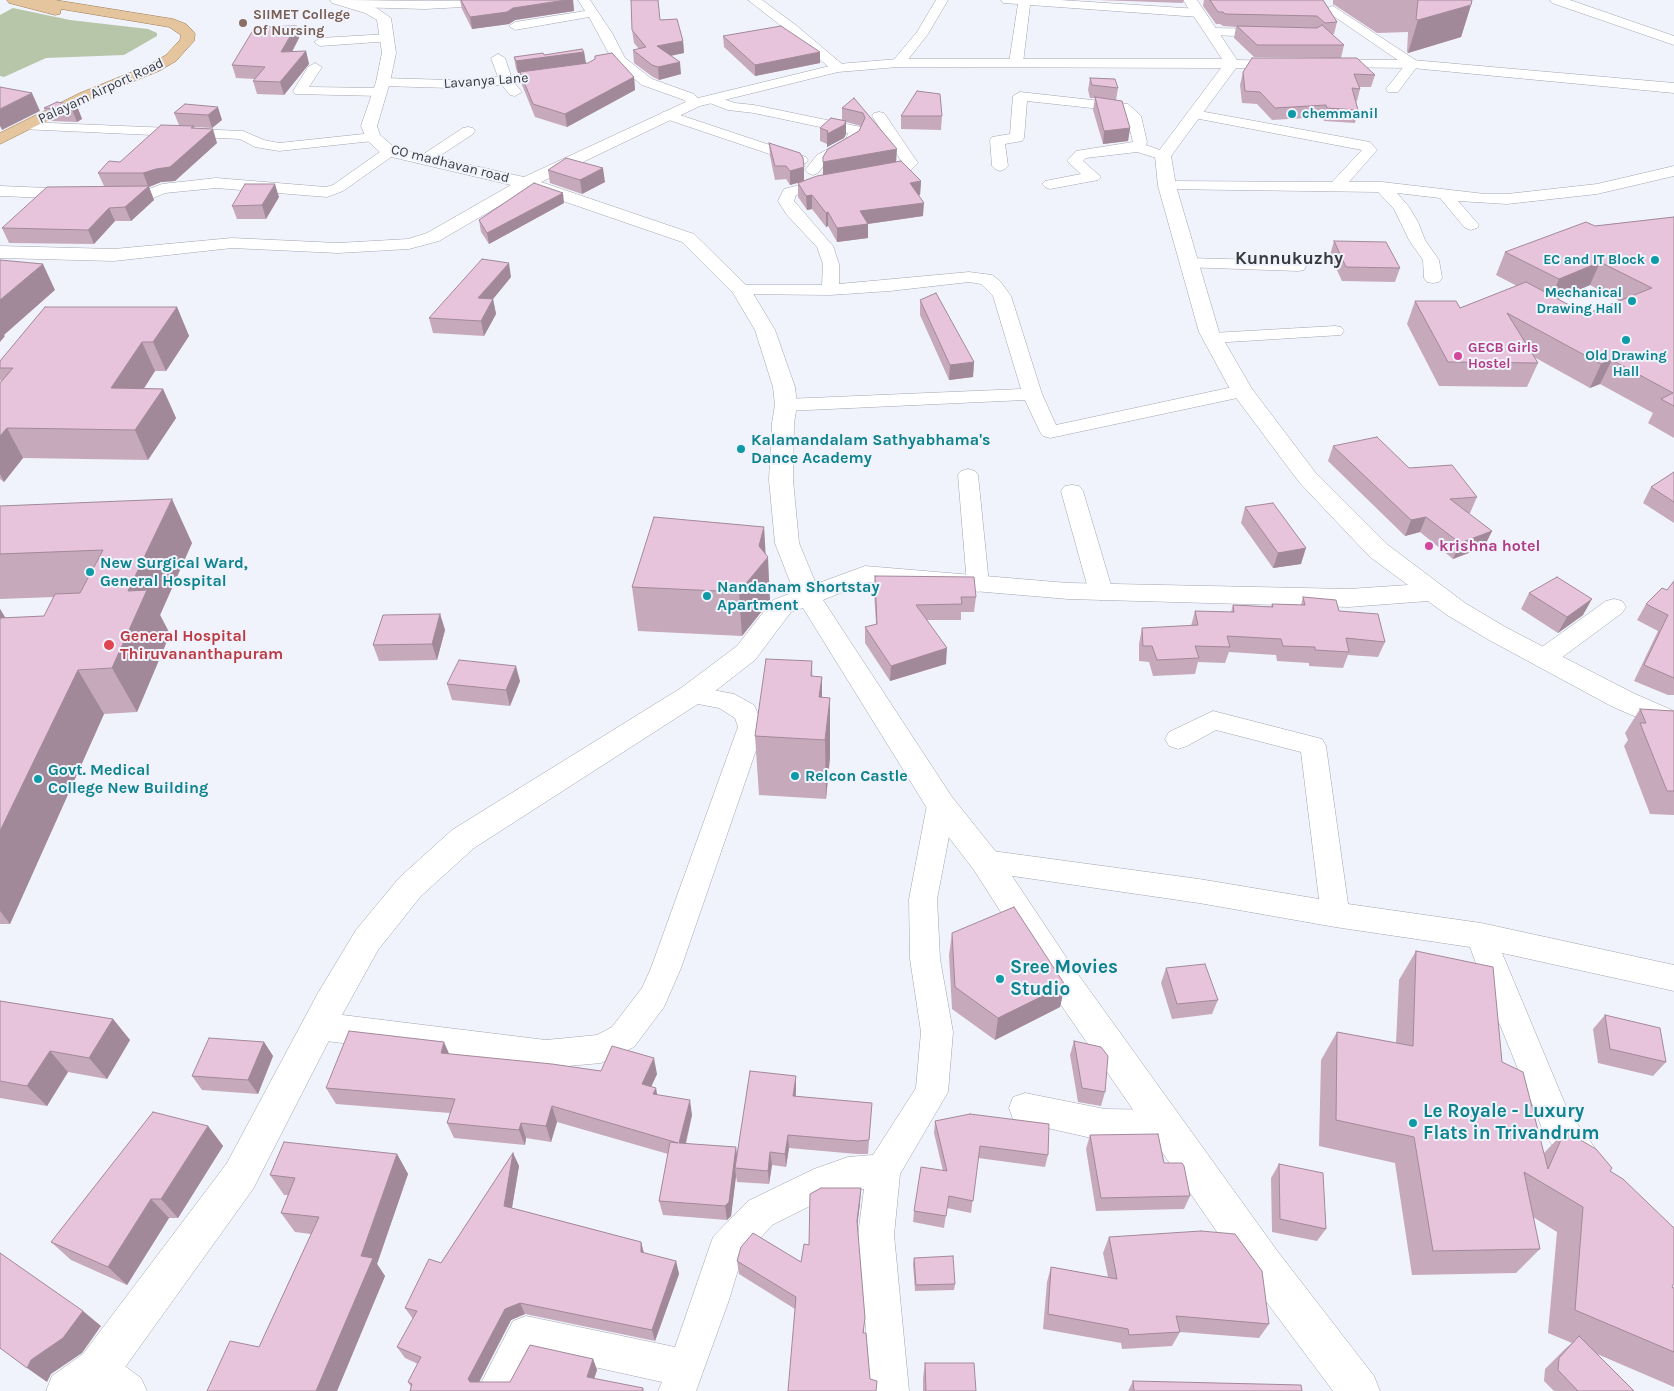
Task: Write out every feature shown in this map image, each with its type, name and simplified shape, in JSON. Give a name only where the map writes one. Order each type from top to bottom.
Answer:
[{"type":"main road","name":"Palayam Airport Road","points":[[0,129],[144,63],[156,55],[170,35],[157,27],[78,16],[14,0]]},
{"type":"main road","name":"Palayam Airport Road","points":[[0,139],[85,96],[154,68],[171,58],[187,41],[188,34],[182,27],[173,23],[63,6],[39,0]]},
{"type":"street","points":[[344,2],[425,5],[521,0]]},
{"type":"street","points":[[584,0],[606,33],[619,60],[647,82],[689,98],[695,103]]},
{"type":"street","points":[[754,0],[793,29],[838,68]]},
{"type":"street","points":[[898,63],[922,34],[942,0]]},
{"type":"street","points":[[1008,0],[1199,6],[1209,0]]},
{"type":"street","points":[[1190,0],[1199,6],[1211,32],[1232,63]]},
{"type":"street","points":[[1557,0],[1674,41]]},
{"type":"street","points":[[1016,63],[1024,1]]},
{"type":"street","name":"CO madhavan road","points":[[344,2],[370,10],[384,18],[388,38],[388,53],[381,87],[369,126],[373,137],[389,152],[526,183],[688,238],[741,290],[765,330],[784,387],[786,404],[783,423],[781,480],[787,543],[808,596],[941,805],[986,861],[1060,976],[1264,1266],[1359,1391]]},
{"type":"street","points":[[1333,10],[1412,64]]},
{"type":"street","points":[[515,26],[592,13]]},
{"type":"street","points":[[1211,32],[1286,33]]},
{"type":"street","points":[[320,42],[388,38]]},
{"type":"street","points":[[498,58],[506,81],[518,96],[525,95]]},
{"type":"street","points":[[0,252],[114,255],[166,251],[232,242],[338,248],[409,244],[433,236],[526,183],[695,103],[838,68],[898,63],[1412,64],[1674,88]]},
{"type":"street","points":[[1000,166],[997,140],[1017,138],[1020,96],[1034,63]]},
{"type":"street","points":[[1232,63],[1163,156],[1167,186],[1208,332],[1242,391],[1307,477],[1379,551],[1464,614],[1623,700],[1674,723]]},
{"type":"street","points":[[1392,89],[1412,64]]},
{"type":"street","name":"Lavanya Lane","points":[[315,67],[300,91],[506,81],[570,72]]},
{"type":"street","points":[[1020,96],[1123,107],[1134,116],[1140,142],[1138,147]]},
{"type":"street","points":[[712,98],[733,107],[856,130],[852,140]]},
{"type":"street","points":[[1194,114],[1365,145],[1370,150],[1337,186]]},
{"type":"street","points":[[668,115],[806,162],[813,177]]},
{"type":"street","points":[[863,176],[899,170],[905,168],[910,163],[879,116]]},
{"type":"street","points":[[26,126],[234,135],[249,138],[260,144],[278,146],[373,137]]},
{"type":"street","points":[[830,290],[831,264],[825,246],[786,201],[790,192],[813,177],[822,158],[852,140],[888,130]]},
{"type":"street","points":[[424,160],[468,131]]},
{"type":"street","points":[[1050,184],[1093,177],[1075,161],[1081,154],[1138,147],[1163,156]]},
{"type":"street","points":[[106,194],[151,194],[162,189],[216,183],[327,192],[338,188],[389,152]]},
{"type":"street","points":[[1167,186],[1382,187],[1485,199],[1507,199],[1597,189],[1674,171]]},
{"type":"street","points":[[813,177],[844,179]]},
{"type":"street","points":[[1382,187],[1398,203],[1410,222],[1417,240],[1431,260],[1433,278]]},
{"type":"street","points":[[0,191],[88,194]]},
{"type":"street","points":[[1445,195],[1471,225]]},
{"type":"street","points":[[1188,263],[1298,266]]},
{"type":"street","points":[[741,290],[830,290],[890,286],[969,277],[986,279],[994,285],[1002,296],[1032,394],[1050,432],[1242,391]]},
{"type":"street","points":[[1212,338],[1335,331]]},
{"type":"street","points":[[786,404],[1032,394]]},
{"type":"street","points":[[968,474],[978,584]]},
{"type":"street","points":[[1072,491],[1101,592]]},
{"type":"street","points":[[68,1391],[98,1369],[240,1176],[318,1026],[367,940],[410,887],[463,839],[691,695],[746,653],[782,606],[865,574],[1068,591],[1349,598],[1434,592]]},
{"type":"street","points":[[1544,658],[1614,607]]},
{"type":"street","points":[[318,1026],[546,1054],[601,1049],[623,1037],[638,1020],[666,968],[751,728],[745,712],[725,700],[691,695]]},
{"type":"street","points":[[1178,740],[1214,720],[1313,746],[1335,915]]},
{"type":"street","points":[[890,1391],[876,1235],[883,1170],[932,1092],[937,1032],[925,959],[924,899],[941,805]]},
{"type":"street","points":[[986,861],[1198,891],[1335,915],[1481,936],[1674,978]]},
{"type":"street","points":[[1481,936],[1500,988],[1556,1122],[1599,1180]]},
{"type":"street","points":[[1025,1108],[1105,1124],[1166,1126]]},
{"type":"street","points":[[496,1391],[526,1334],[681,1380],[711,1300],[726,1250],[760,1213],[814,1186],[848,1174],[883,1170]]},
{"type":"street","points":[[98,1369],[128,1391]]},
{"type":"green space","points":[[13,8],[70,20],[148,29],[157,33],[157,36],[124,55],[46,58],[4,77],[0,76],[0,15]]},
{"type":"building","points":[[461,0],[566,0],[513,8],[507,12],[470,17]]},
{"type":"building","points":[[631,0],[658,0],[660,20],[677,19],[683,41],[657,46],[680,62],[658,67],[652,65],[633,50],[646,47],[632,30]]},
{"type":"building","points":[[1210,0],[1323,0],[1337,22],[1325,23],[1317,16],[1225,14],[1218,12]]},
{"type":"building","points":[[1418,0],[1472,0],[1471,5],[1418,20],[1416,19]]},
{"type":"building","points":[[1322,25],[1344,45],[1257,45],[1237,26],[1317,28]]},
{"type":"building","points":[[296,26],[281,52],[306,51],[280,82],[253,81],[265,67],[232,65],[255,27]]},
{"type":"building","points":[[781,26],[820,52],[755,65],[723,36]]},
{"type":"building","points":[[582,49],[584,52],[516,61],[514,57],[543,53],[544,55]]},
{"type":"building","points":[[612,53],[634,77],[565,114],[533,104],[520,72],[588,63],[595,59],[595,56]]},
{"type":"building","points":[[1252,58],[1357,58],[1375,75],[1354,74],[1360,89],[1352,88],[1358,110],[1327,108],[1326,105],[1275,108],[1260,92],[1245,91],[1243,72]]},
{"type":"building","points":[[1090,78],[1115,79],[1118,88],[1092,85]]},
{"type":"building","points":[[0,87],[32,93],[0,109]]},
{"type":"building","points":[[917,91],[940,94],[942,116],[901,116]]},
{"type":"building","points":[[1095,97],[1122,101],[1130,128],[1104,131]]},
{"type":"building","points":[[854,98],[897,149],[823,162],[823,157],[828,149],[859,131],[865,118],[863,113],[842,108]]},
{"type":"building","points":[[57,102],[77,106],[72,109],[44,108]]},
{"type":"building","points":[[185,104],[218,107],[208,115],[174,113]]},
{"type":"building","points":[[831,118],[846,121],[844,125],[827,134],[828,131],[820,128]]},
{"type":"building","points":[[161,125],[194,126],[191,128],[213,129],[170,167],[143,173],[98,173],[109,161],[120,162]]},
{"type":"building","points":[[769,143],[800,153],[803,158],[804,167],[790,171],[786,166],[775,166]]},
{"type":"building","points":[[566,158],[603,168],[580,180],[548,170]]},
{"type":"building","points":[[901,161],[921,181],[910,183],[924,203],[860,211],[868,224],[837,228],[828,212],[826,213],[812,195],[806,196],[798,183],[817,176]]},
{"type":"building","points":[[534,183],[563,193],[487,233],[479,220]]},
{"type":"building","points":[[245,184],[275,184],[262,205],[232,206]]},
{"type":"building","points":[[149,186],[125,207],[109,208],[88,230],[2,228],[47,187]]},
{"type":"building","points":[[1674,217],[1674,406],[1661,399],[1673,393],[1612,360],[1601,364],[1507,313],[1538,363],[1448,362],[1415,301],[1456,301],[1460,308],[1526,282],[1586,314],[1652,288],[1600,262],[1559,279],[1505,252],[1586,222],[1595,226]]},
{"type":"building","points":[[1334,241],[1386,242],[1400,268],[1346,267]]},
{"type":"building","points":[[482,259],[509,263],[478,298],[493,299],[481,321],[429,318]]},
{"type":"building","points":[[0,260],[43,264],[0,300]]},
{"type":"building","points":[[936,293],[974,362],[950,365],[920,300]]},
{"type":"building","points":[[45,307],[177,307],[153,342],[142,342],[111,388],[163,389],[135,430],[7,428],[0,436],[0,383],[13,368],[0,368],[0,361]]},
{"type":"building","points":[[1377,437],[1409,468],[1452,465],[1477,497],[1450,499],[1492,531],[1460,543],[1426,517],[1411,520],[1333,446]]},
{"type":"building","points":[[1674,472],[1674,502],[1651,487]]},
{"type":"building","points":[[172,499],[128,591],[147,590],[112,668],[78,670],[0,831],[0,618],[44,616],[55,594],[80,593],[103,550],[0,554],[0,506]]},
{"type":"building","points":[[1273,503],[1306,548],[1278,553],[1245,507]]},
{"type":"building","points":[[654,517],[764,527],[759,546],[768,557],[739,592],[632,587]]},
{"type":"building","points":[[875,576],[974,577],[976,597],[961,597],[962,604],[916,605],[947,648],[891,666],[865,627],[877,624]]},
{"type":"building","points":[[1557,577],[1592,599],[1567,617],[1529,593]]},
{"type":"building","points":[[1674,581],[1674,678],[1644,665],[1668,615],[1646,604],[1662,588],[1667,590]]},
{"type":"building","points":[[1303,597],[1336,600],[1339,611],[1378,614],[1385,642],[1346,638],[1349,652],[1315,650],[1315,647],[1283,646],[1281,639],[1227,636],[1230,647],[1195,646],[1199,658],[1157,660],[1152,646],[1143,646],[1142,628],[1198,625],[1195,611],[1234,612],[1233,605],[1273,607],[1272,604],[1305,605]]},
{"type":"building","points":[[440,614],[432,644],[373,645],[383,615]]},
{"type":"building","points":[[766,659],[812,661],[811,676],[822,677],[819,697],[830,698],[825,740],[755,736]]},
{"type":"building","points":[[459,660],[516,666],[506,690],[447,684]]},
{"type":"building","points":[[1640,709],[1674,711],[1674,791],[1667,791],[1640,723],[1646,723]]},
{"type":"building","name":"Sree Movies Studio","points":[[1014,907],[1065,985],[998,1018],[955,987],[952,933]]},
{"type":"building","points":[[1416,951],[1493,967],[1502,1062],[1523,1072],[1548,1169],[1565,1131],[1596,1149],[1612,1168],[1610,1171],[1623,1179],[1674,1228],[1674,1283],[1672,1287],[1674,1288],[1674,1352],[1575,1310],[1583,1207],[1524,1172],[1540,1249],[1433,1251],[1414,1137],[1336,1120],[1337,1032],[1413,1046]]},
{"type":"building","points":[[1205,964],[1218,1000],[1177,1004],[1166,968]]},
{"type":"building","points":[[0,1001],[113,1019],[89,1058],[50,1051],[27,1086],[0,1081]]},
{"type":"building","points":[[1605,1015],[1660,1028],[1666,1062],[1610,1049]]},
{"type":"building","points":[[349,1031],[444,1042],[441,1053],[601,1071],[612,1046],[654,1058],[642,1084],[656,1088],[653,1094],[690,1100],[679,1143],[736,1147],[729,1202],[725,1206],[659,1201],[670,1142],[678,1143],[552,1106],[546,1126],[521,1123],[519,1130],[447,1123],[455,1099],[326,1088]]},
{"type":"building","points":[[209,1038],[264,1042],[248,1080],[192,1076]]},
{"type":"building","points":[[1074,1041],[1101,1047],[1108,1056],[1105,1092],[1082,1088]]},
{"type":"building","points":[[750,1071],[796,1076],[793,1096],[872,1103],[869,1140],[858,1141],[788,1135],[785,1154],[770,1152],[768,1171],[735,1168]]},
{"type":"building","points":[[153,1112],[208,1126],[161,1199],[151,1199],[108,1267],[51,1242]]},
{"type":"building","points":[[970,1114],[1049,1124],[1048,1155],[980,1146],[973,1201],[949,1196],[946,1216],[914,1211],[921,1167],[947,1171],[935,1121]]},
{"type":"building","points":[[1158,1134],[1164,1163],[1182,1163],[1184,1166],[1190,1196],[1101,1198],[1090,1135]]},
{"type":"building","points":[[284,1142],[397,1154],[361,1256],[373,1258],[316,1391],[207,1391],[230,1341],[259,1347],[319,1217],[281,1213],[295,1178],[270,1175]]},
{"type":"building","points":[[513,1153],[504,1206],[641,1242],[641,1252],[676,1261],[652,1330],[520,1303],[505,1309],[468,1379],[470,1382],[510,1382],[530,1345],[593,1359],[587,1377],[643,1388],[642,1391],[410,1391],[412,1384],[408,1382],[421,1357],[397,1347],[417,1311],[405,1308],[429,1259],[441,1263]]},
{"type":"building","points":[[1279,1164],[1323,1173],[1326,1229],[1280,1219]]},
{"type":"building","points":[[821,1188],[861,1188],[857,1221],[865,1318],[863,1333],[866,1333],[870,1379],[877,1381],[876,1391],[788,1391],[796,1297],[737,1261],[741,1247],[753,1233],[801,1262],[804,1244],[809,1245],[810,1194]]},
{"type":"building","points":[[1201,1231],[1235,1234],[1262,1271],[1269,1324],[1176,1316],[1180,1332],[1129,1335],[1128,1329],[1048,1314],[1051,1267],[1117,1279],[1109,1237]]},
{"type":"building","points":[[0,1253],[83,1311],[63,1338],[31,1360],[27,1368],[0,1348]]},
{"type":"building","points":[[953,1256],[955,1284],[916,1285],[914,1258]]},
{"type":"building","points":[[1579,1336],[1634,1391],[1578,1391],[1558,1370],[1559,1358]]},
{"type":"building","points":[[925,1363],[974,1363],[976,1391],[926,1391]]},
{"type":"building","points":[[1133,1381],[1301,1385],[1302,1391],[1134,1391]]},
{"type":"place","name":"SIIMET College Of Nursing","points":[[243,23]]},
{"type":"place","name":"chemmanil","points":[[1292,114]]},
{"type":"place","name":"EC and IT Block","points":[[1655,260]]},
{"type":"place","name":"Mechanical Drawing Hall","points":[[1632,301]]},
{"type":"place","name":"Old Drawing Hall","points":[[1626,340]]},
{"type":"place","name":"GECB Girls Hostel","points":[[1458,356]]},
{"type":"place","name":"Kalamandalam Sathyabhama's Dance Academy","points":[[741,449]]},
{"type":"place","name":"krishna hotel","points":[[1429,546]]},
{"type":"place","name":"New Surgical Ward, General Hospital","points":[[90,572]]},
{"type":"place","name":"Nandanam Shortstay Apartment","points":[[707,596]]},
{"type":"place","name":"General Hospital Thiruvananthapuram","points":[[109,645]]},
{"type":"place","name":"Relcon Castle","points":[[795,776]]},
{"type":"place","name":"Govt. Medical College New Building","points":[[38,779]]},
{"type":"place","name":"Sree Movies Studio","points":[[1000,979]]},
{"type":"place","name":"Le Royale - Luxury Flats in Trivandrum","points":[[1413,1123]]},
{"type":"district","name":"Kunnukuzhy","points":[[1289,259]]}]
